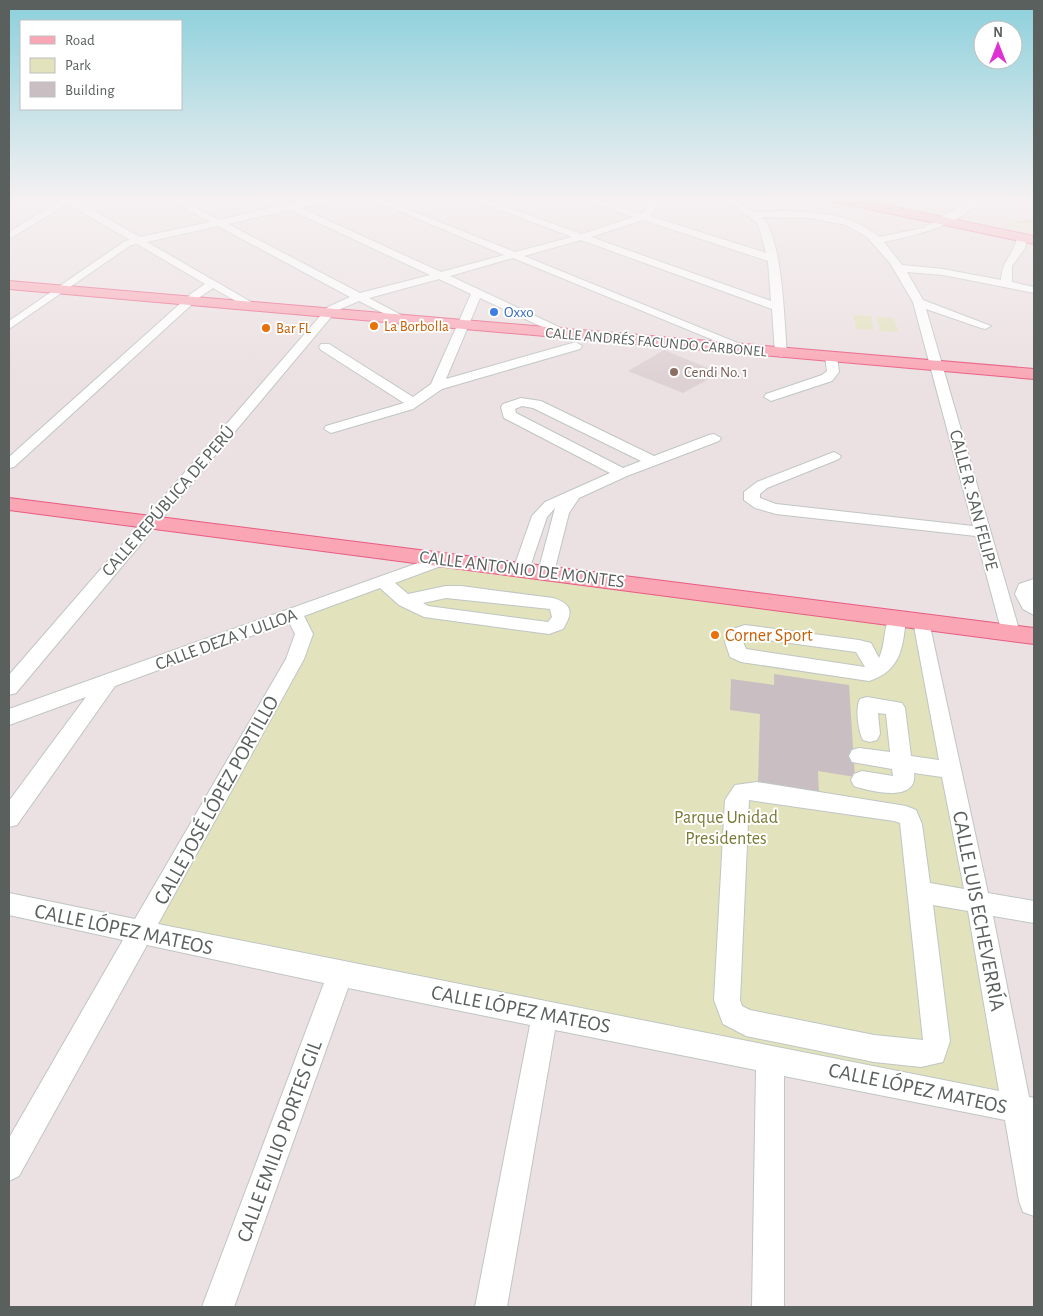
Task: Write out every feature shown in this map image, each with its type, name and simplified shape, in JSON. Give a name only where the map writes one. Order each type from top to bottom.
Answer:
[{"type":"main road","name":"CALLE ANDRÉS FACUNDO CARBONEL","points":[[9,284],[462,325],[573,341],[749,350],[1034,374]]},
{"type":"main road","name":"CALLE ANTONIO DE MONTES","points":[[9,504],[1034,636]]},
{"type":"street","points":[[9,326],[101,260]]},
{"type":"street","points":[[175,260],[252,306]]},
{"type":"street","points":[[289,260],[403,320]]},
{"type":"street","points":[[407,260],[478,293],[573,341]]},
{"type":"street","points":[[327,313],[337,306],[359,297],[494,260]]},
{"type":"street","points":[[527,260],[749,350]]},
{"type":"street","points":[[647,260],[772,305]]},
{"type":"street","points":[[769,260],[776,352]]},
{"type":"street","points":[[893,260],[900,268],[919,302],[937,366]]},
{"type":"street","points":[[1006,286],[1007,266],[1011,260]]},
{"type":"street","points":[[900,268],[943,272],[1006,286],[1034,290]]},
{"type":"street","points":[[9,464],[190,301],[213,283]]},
{"type":"street","points":[[437,386],[462,325],[478,293]]},
{"type":"street","points":[[919,302],[985,326]]},
{"type":"street","name":"CALLE REPÚBLICA DE PERÚ","points":[[9,688],[327,313]]},
{"type":"street","points":[[331,429],[414,403],[437,386],[573,341]]},
{"type":"street","points":[[325,347],[414,403]]},
{"type":"street","points":[[771,397],[827,378],[833,372],[831,357]]},
{"type":"street","name":"CALLE R. SAN FELIPE","points":[[937,366],[1011,633]]},
{"type":"street","points":[[622,473],[509,415],[508,407],[521,402],[536,404],[653,461]]},
{"type":"street","points":[[521,570],[540,516],[545,509],[575,493],[622,473],[714,438]]},
{"type":"street","points":[[834,456],[762,485],[752,492],[752,500],[760,505],[776,508],[982,532]]},
{"type":"street","points":[[546,572],[561,512],[575,493]]},
{"type":"street","name":"CALLE DEZA Y ULLOA","points":[[9,717],[443,559]]},
{"type":"street","points":[[384,582],[406,601],[432,613],[543,628],[557,625],[561,613],[560,607],[553,604],[461,592],[440,593],[406,601]]},
{"type":"street","points":[[998,588],[1029,589],[1027,603],[1034,610]]},
{"type":"street","name":"CALLE JOSÉ LÓPEZ PORTILLO","points":[[10,1162],[296,659],[304,634],[295,614]]},
{"type":"street","points":[[877,671],[864,648],[859,646],[745,631],[739,633],[734,642],[736,652],[741,655],[861,674],[877,671],[888,660],[893,646],[897,618]]},
{"type":"street","name":"CALLE LUIS ECHEVERRÍA","points":[[922,621],[978,902],[1026,1110],[1034,1201]]},
{"type":"street","points":[[9,818],[108,681]]},
{"type":"street","points":[[862,780],[900,785],[904,781],[895,708],[867,704],[870,734]]},
{"type":"street","points":[[859,756],[952,770]]},
{"type":"street","points":[[757,790],[905,814],[911,824],[919,892],[937,1041],[933,1052],[919,1055],[867,1046],[746,1023],[732,1016],[727,1000],[736,800],[743,791],[757,790]]},
{"type":"street","points":[[919,892],[1034,912]]},
{"type":"street","name":"CALLE LÓPEZ MATEOS","points":[[9,904],[340,974],[545,1013],[1026,1110]]},
{"type":"street","name":"CALLE EMILIO PORTES GIL","points":[[218,1307],[340,974]]},
{"type":"street","points":[[491,1307],[545,1013]]},
{"type":"street","points":[[768,1307],[770,1058]]},
{"type":"shaded area","name":"Cendi No. 1","points":[[664,350],[720,373],[683,393],[628,371]]},
{"type":"green space","points":[[853,315],[871,316],[874,330],[856,329]]},
{"type":"green space","points":[[877,317],[894,318],[898,332],[880,331]]},
{"type":"green space","name":"Parque Unidad Presidentes","points":[[438,562],[919,624],[1017,1118],[134,936],[305,628],[299,614]]},
{"type":"building","points":[[774,674],[849,685],[855,777],[818,771],[819,794],[758,784],[760,714],[730,710],[731,679],[774,685]]},
{"type":"place","name":"Oxxo","points":[[494,312]]},
{"type":"place","name":"La Borbolla","points":[[374,326]]},
{"type":"place","name":"Bar FL","points":[[266,328]]},
{"type":"place","name":"Cendi No. 1","points":[[674,372]]},
{"type":"place","name":"Corner Sport","points":[[715,635]]}]
